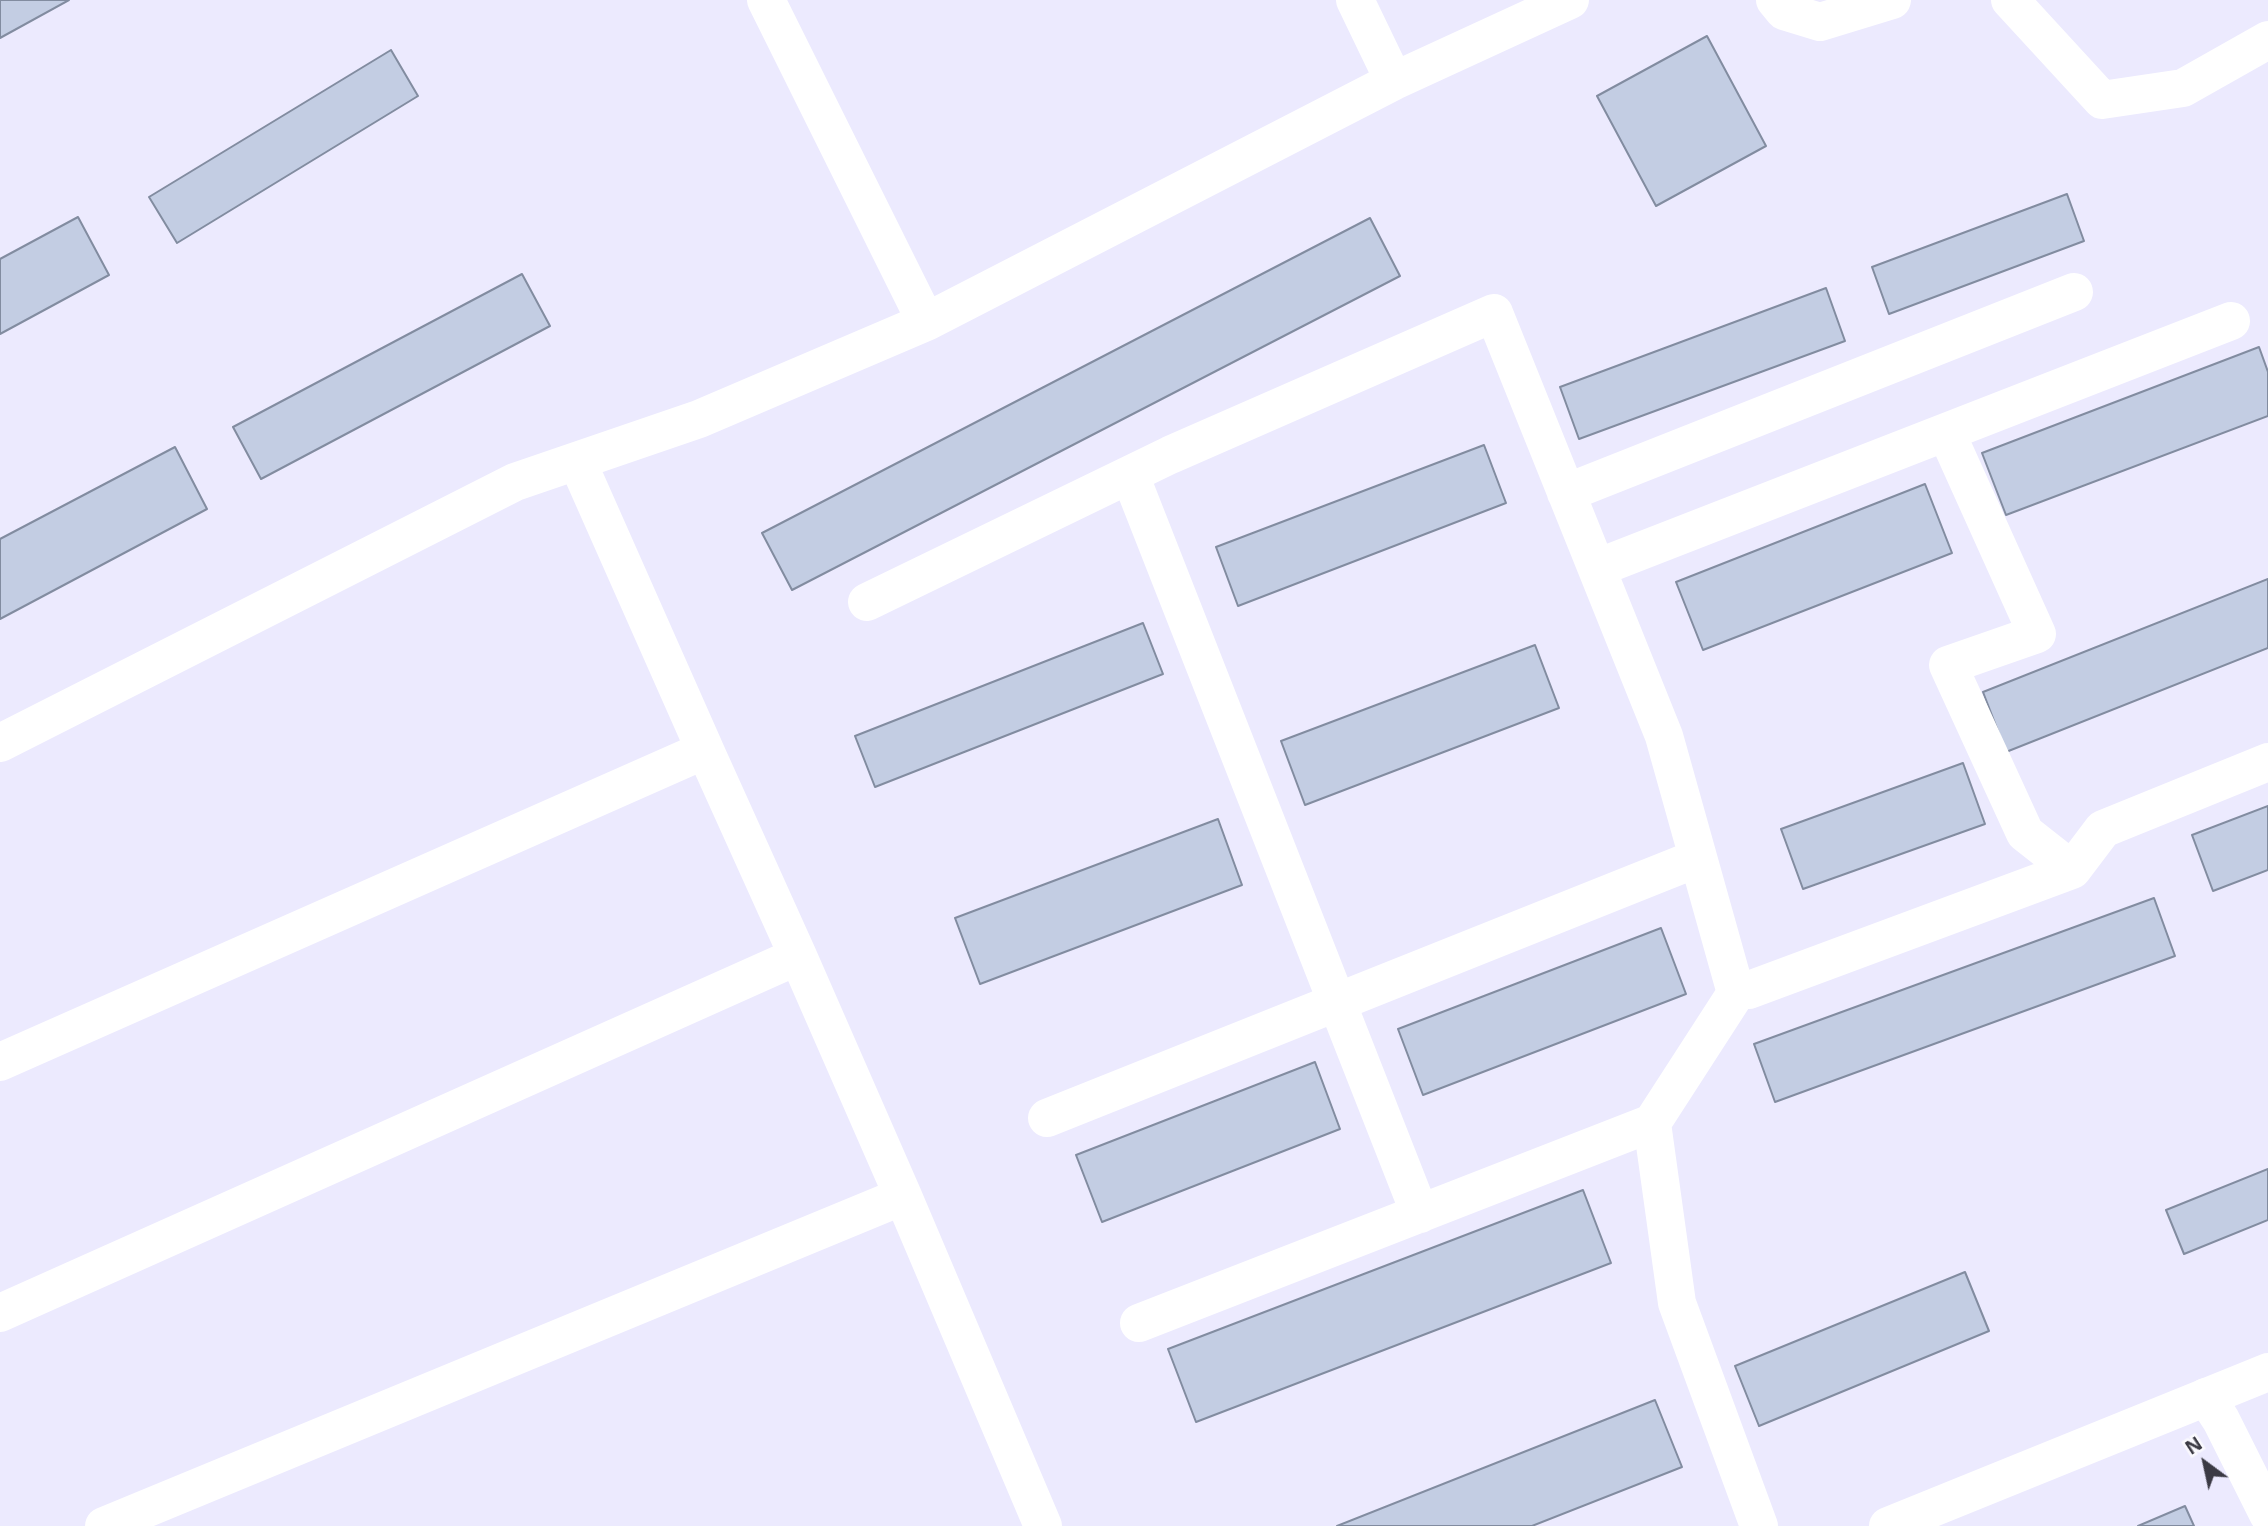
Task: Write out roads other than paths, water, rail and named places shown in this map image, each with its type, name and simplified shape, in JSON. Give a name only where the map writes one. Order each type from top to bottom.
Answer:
[{"type":"street","points":[[766,0],[926,322]]},
{"type":"street","points":[[1355,0],[1394,81]]},
{"type":"street","points":[[0,743],[515,482],[699,419],[926,322],[1394,81],[1570,0]]},
{"type":"street","points":[[1775,0],[1784,10],[1821,22],[1892,0]]},
{"type":"street","points":[[2010,0],[2102,100],[2183,88],[2268,40]]},
{"type":"street","points":[[1566,493],[2074,292]]},
{"type":"street","points":[[867,603],[1170,455],[1494,313],[1664,736],[1736,993],[1652,1123],[1139,1323]]},
{"type":"street","points":[[1597,568],[2231,321]]},
{"type":"street","points":[[1946,432],[2037,634],[1948,665],[2025,833],[2072,870]]},
{"type":"street","points":[[577,461],[798,956],[1043,1526]]},
{"type":"street","points":[[1130,475],[1420,1214]]},
{"type":"street","points":[[0,1062],[705,750]]},
{"type":"street","points":[[1749,990],[2072,870],[2103,829],[2268,762]]},
{"type":"street","points":[[1047,1118],[1698,858]]},
{"type":"street","points":[[0,1313],[798,956]]},
{"type":"street","points":[[1652,1123],[1677,1303],[1759,1526]]},
{"type":"street","points":[[104,1526],[903,1196]]},
{"type":"street","points":[[1888,1526],[2268,1372]]},
{"type":"street","points":[[2206,1397],[2221,1420],[2268,1514]]}]
